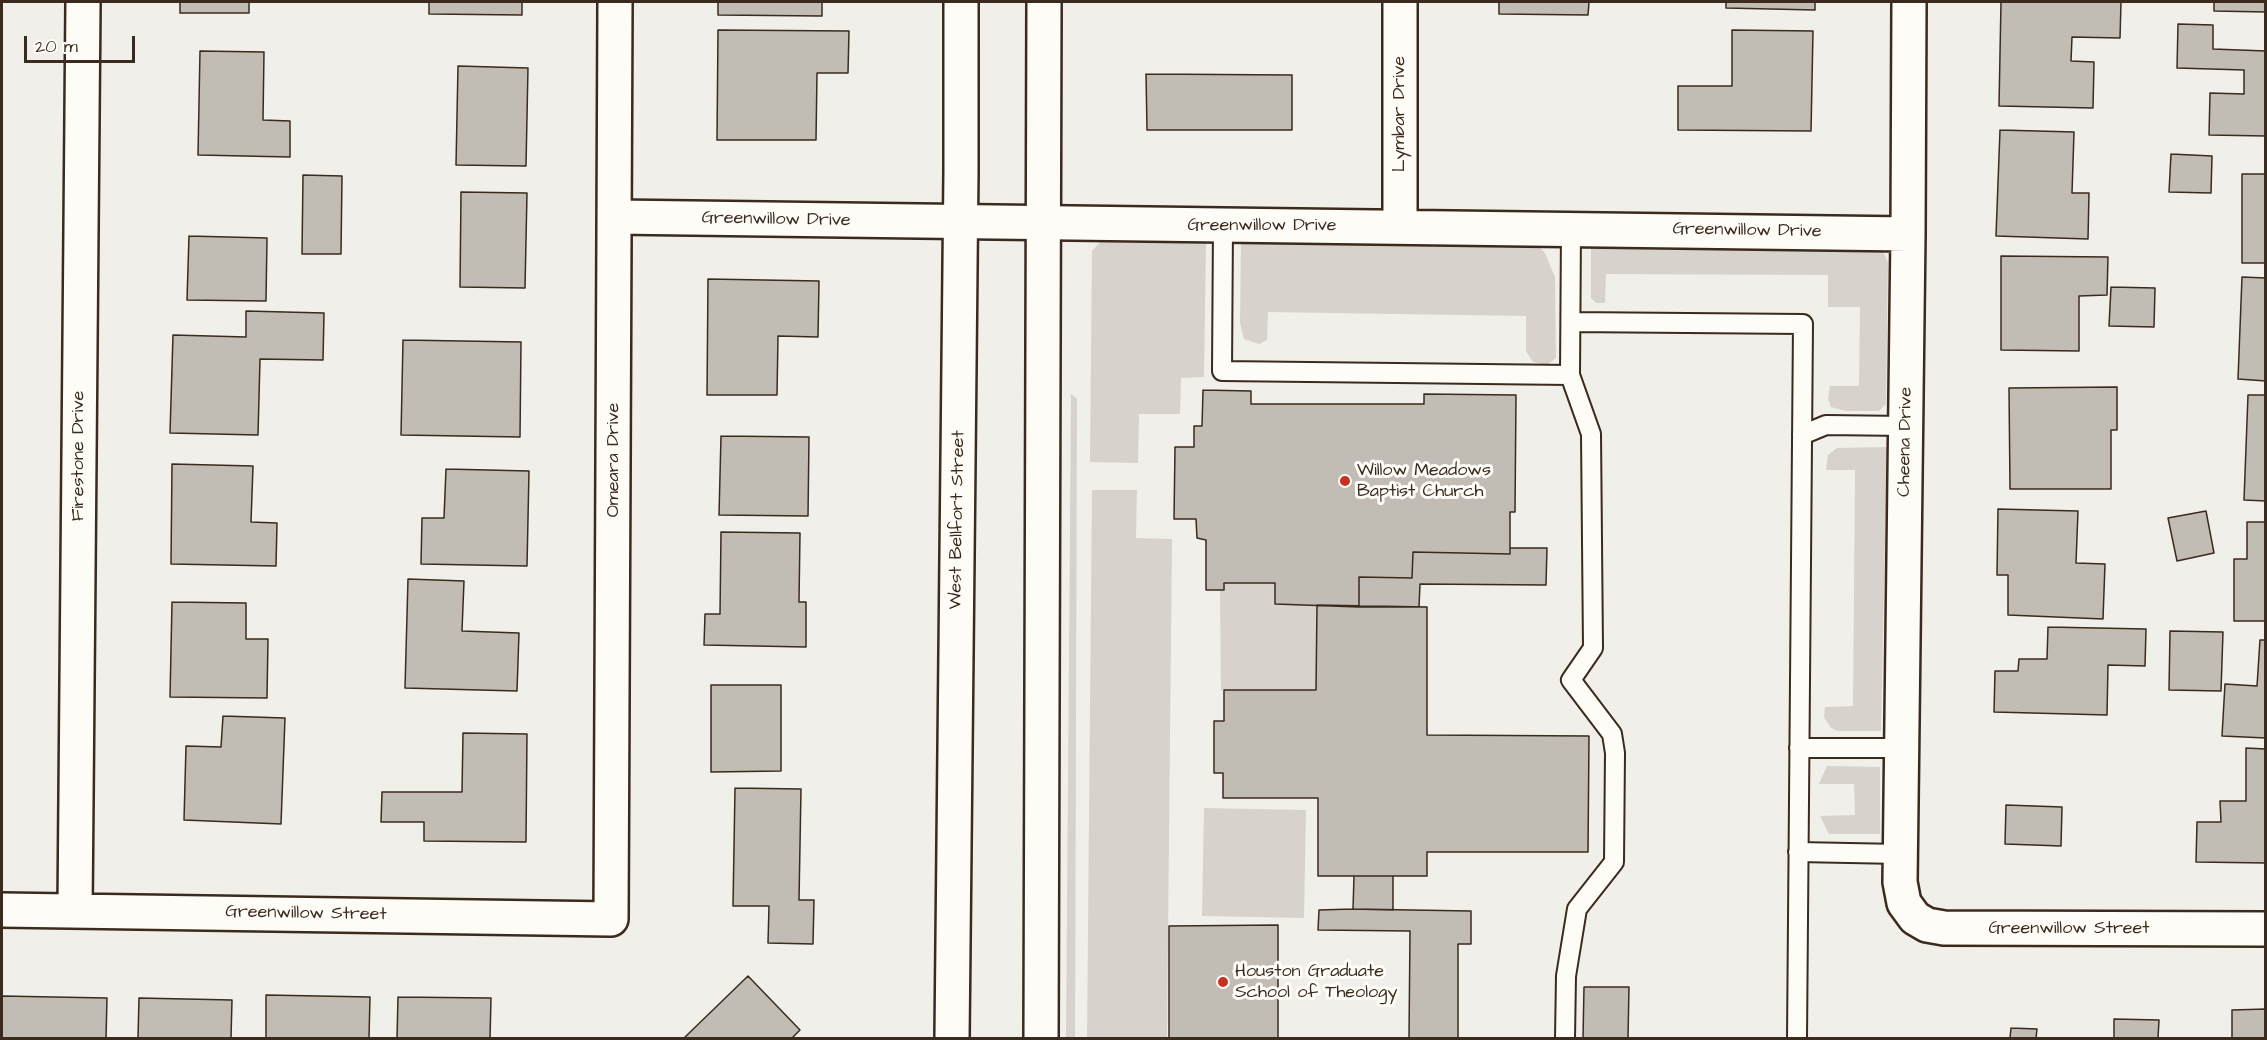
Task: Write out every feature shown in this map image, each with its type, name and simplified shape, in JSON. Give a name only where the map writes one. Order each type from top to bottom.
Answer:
[{"type":"street","name":"Firestone Drive","points":[[75,910],[83,2]]},
{"type":"street","name":"Omeara Drive","points":[[611,919],[615,2]]},
{"type":"street","name":"West Bellfort Street","points":[[952,1038],[961,223],[961,2]]},
{"type":"street","points":[[1041,1038],[1044,2]]},
{"type":"street","name":"Lymbar Drive","points":[[1400,2],[1400,227]]},
{"type":"street","name":"Cheena Drive","points":[[1900,868],[1909,2]]},
{"type":"street","name":"Greenwillow Drive","points":[[615,217],[1908,234]]},
{"type":"street","name":"Greenwillow Street","points":[[1900,868],[1904,903],[1915,918],[1927,925],[1944,928],[2265,929]]},
{"type":"street","name":"Greenwillow Street","points":[[2,910],[611,919]]},
{"type":"lane","points":[[1223,226],[1222,371],[1570,375]]},
{"type":"lane","points":[[1565,1038],[1566,976],[1577,909],[1614,862],[1615,764],[1612,734],[1571,680],[1593,648],[1592,434],[1570,375],[1571,229]]},
{"type":"lane","points":[[1571,322],[1803,324],[1797,1038]]},
{"type":"lane","points":[[1802,435],[1826,425],[1906,426]]},
{"type":"lane","points":[[1799,748],[1901,748]]},
{"type":"lane","points":[[1798,852],[1900,868]]},
{"type":"shaded area","points":[[1103,239],[1206,241],[1204,377],[1181,378],[1180,414],[1139,414],[1138,463],[1090,462],[1092,251]]},
{"type":"shaded area","points":[[1598,240],[1880,246],[1888,262],[1886,404],[1879,411],[1846,411],[1831,407],[1828,399],[1830,386],[1859,386],[1860,307],[1828,307],[1828,275],[1606,274],[1605,303],[1596,303],[1591,298],[1591,249]]},
{"type":"shaded area","points":[[1534,241],[1545,253],[1555,277],[1556,358],[1547,365],[1533,362],[1526,351],[1526,316],[1268,312],[1267,340],[1259,344],[1244,339],[1240,323],[1241,242]]},
{"type":"shaded area","points":[[1071,394],[1077,399],[1075,1038],[1066,1038]]},
{"type":"shaded area","points":[[1887,447],[1881,731],[1838,731],[1831,728],[1824,717],[1825,707],[1853,706],[1855,470],[1826,470],[1828,455],[1837,448]]},
{"type":"shaded area","points":[[1092,490],[1137,490],[1136,538],[1172,539],[1167,1038],[1087,1038]]},
{"type":"shaded area","points":[[1224,583],[1275,583],[1275,604],[1317,605],[1316,690],[1221,690],[1220,590],[1224,590]]},
{"type":"shaded area","points":[[1827,766],[1880,767],[1880,834],[1829,834],[1820,816],[1855,815],[1854,784],[1819,784]]},
{"type":"shaded area","points":[[1204,808],[1306,810],[1304,918],[1202,916]]},
{"type":"building","points":[[180,2],[249,2],[249,13],[180,13]]},
{"type":"building","points":[[429,2],[522,2],[522,15],[429,14]]},
{"type":"building","points":[[718,2],[822,2],[822,16],[718,15]]},
{"type":"building","points":[[1499,2],[1589,2],[1588,15],[1499,14]]},
{"type":"building","points":[[1726,2],[1815,2],[1815,10],[1726,8]]},
{"type":"building","points":[[2001,2],[2121,2],[2120,38],[2072,37],[2071,61],[2094,62],[2093,108],[1999,106]]},
{"type":"building","points":[[2214,2],[2266,2],[2266,12],[2214,11]]},
{"type":"building","points":[[2178,24],[2213,25],[2213,49],[2266,51],[2266,136],[2209,135],[2210,93],[2244,94],[2244,70],[2177,68]]},
{"type":"building","points":[[718,30],[849,31],[848,73],[817,73],[816,140],[717,140]]},
{"type":"building","points":[[1732,30],[1813,31],[1811,131],[1678,130],[1678,86],[1732,86]]},
{"type":"building","points":[[200,51],[264,52],[263,120],[290,121],[290,157],[198,155]]},
{"type":"building","points":[[458,66],[528,68],[526,166],[456,165]]},
{"type":"building","points":[[1146,74],[1292,75],[1292,130],[1147,130]]},
{"type":"building","points":[[2000,130],[2074,132],[2072,193],[2089,193],[2088,239],[1996,236]]},
{"type":"building","points":[[2171,154],[2212,156],[2211,193],[2169,192]]},
{"type":"building","points":[[2242,174],[2266,174],[2266,263],[2242,263]]},
{"type":"building","points":[[303,175],[342,176],[341,254],[302,254]]},
{"type":"building","points":[[461,192],[527,193],[525,288],[460,287]]},
{"type":"building","points":[[189,236],[267,238],[266,301],[187,300]]},
{"type":"building","points":[[2001,256],[2108,257],[2107,295],[2079,296],[2079,351],[2001,350]]},
{"type":"building","points":[[2242,277],[2266,278],[2266,381],[2238,379]]},
{"type":"building","points":[[708,279],[819,281],[818,337],[778,336],[777,395],[707,395]]},
{"type":"building","points":[[2111,287],[2155,288],[2154,327],[2109,326]]},
{"type":"building","points":[[246,311],[324,313],[323,360],[260,359],[258,435],[170,433],[173,335],[246,337]]},
{"type":"building","points":[[403,340],[521,342],[520,437],[401,435]]},
{"type":"building","points":[[2117,387],[2117,430],[2111,430],[2111,489],[2010,489],[2009,388]]},
{"type":"building","name":"Willow Meadows Baptist Church","points":[[1203,390],[1251,391],[1251,404],[1424,404],[1424,394],[1516,395],[1515,512],[1510,512],[1510,554],[1413,552],[1412,578],[1359,577],[1359,607],[1275,604],[1275,583],[1224,583],[1224,590],[1206,590],[1206,540],[1197,538],[1196,519],[1174,519],[1175,447],[1194,447],[1194,426],[1202,426]]},
{"type":"building","points":[[2248,395],[2266,395],[2266,501],[2244,500]]},
{"type":"building","points":[[721,436],[809,437],[808,516],[719,515]]},
{"type":"building","points":[[172,464],[253,466],[251,522],[277,523],[276,566],[171,564]]},
{"type":"building","points":[[446,469],[529,471],[527,566],[421,564],[422,518],[444,518]]},
{"type":"building","points":[[1998,509],[2078,511],[2076,563],[2105,564],[2103,619],[2008,615],[2008,575],[1997,575]]},
{"type":"building","points":[[2206,511],[2214,553],[2177,561],[2168,518]]},
{"type":"building","points":[[2247,522],[2266,522],[2266,621],[2234,621],[2234,559],[2247,559]]},
{"type":"building","points":[[721,532],[800,533],[799,602],[806,602],[806,647],[704,645],[705,614],[720,614]]},
{"type":"building","points":[[1510,548],[1547,548],[1546,585],[1420,584],[1419,607],[1359,607],[1359,577],[1412,578],[1413,552],[1510,554]]},
{"type":"building","points":[[408,579],[464,581],[462,631],[519,633],[517,691],[405,688]]},
{"type":"building","points":[[172,602],[246,603],[246,639],[268,639],[267,698],[170,697]]},
{"type":"building","points":[[1317,605],[1427,607],[1427,735],[1589,736],[1588,852],[1427,852],[1427,876],[1318,876],[1318,798],[1223,798],[1223,773],[1214,773],[1214,721],[1224,721],[1224,690],[1316,690]]},
{"type":"building","points":[[2048,627],[2146,629],[2145,666],[2108,665],[2107,715],[1994,712],[1995,671],[2018,671],[2019,659],[2047,659]]},
{"type":"building","points":[[2170,631],[2223,632],[2221,691],[2169,690]]},
{"type":"building","points":[[2260,640],[2266,640],[2266,738],[2222,736],[2225,684],[2257,686]]},
{"type":"building","points":[[711,685],[781,685],[781,771],[711,772]]},
{"type":"building","points":[[223,716],[285,718],[281,824],[184,820],[186,746],[221,747]]},
{"type":"building","points":[[463,733],[527,734],[526,842],[424,841],[424,822],[381,822],[382,792],[462,792]]},
{"type":"building","points":[[2246,748],[2266,749],[2266,863],[2196,862],[2197,822],[2221,822],[2220,801],[2246,801]]},
{"type":"building","points":[[735,788],[801,789],[799,900],[814,900],[813,944],[768,943],[769,906],[733,906]]},
{"type":"building","points":[[2006,805],[2062,807],[2061,846],[2005,844]]},
{"type":"building","points":[[1354,876],[1393,876],[1393,910],[1353,909]]},
{"type":"building","points":[[1319,910],[1471,911],[1471,944],[1458,944],[1458,1038],[1409,1038],[1410,931],[1318,930]]},
{"type":"building","name":"Houston Graduate School of Theology","points":[[1278,925],[1278,1038],[1169,1038],[1169,926]]},
{"type":"building","points":[[748,976],[800,1030],[792,1038],[684,1038]]},
{"type":"building","points":[[1584,987],[1629,987],[1628,1038],[1583,1038]]},
{"type":"building","points":[[266,995],[370,997],[369,1038],[266,1038]]},
{"type":"building","points":[[2,996],[107,998],[106,1038],[2,1038]]},
{"type":"building","points":[[398,997],[491,998],[490,1038],[397,1038]]},
{"type":"building","points":[[139,998],[232,1000],[231,1038],[138,1038]]},
{"type":"building","points":[[2266,1009],[2266,1038],[2232,1038],[2232,1010]]},
{"type":"building","points":[[2114,1019],[2159,1020],[2158,1038],[2114,1038]]},
{"type":"building","points":[[2011,1028],[2037,1029],[2036,1038],[2010,1038]]},
{"type":"place","name":"Willow Meadows Baptist Church","points":[[1345,481]]},
{"type":"place","name":"Houston Graduate School of Theology","points":[[1223,982]]}]
